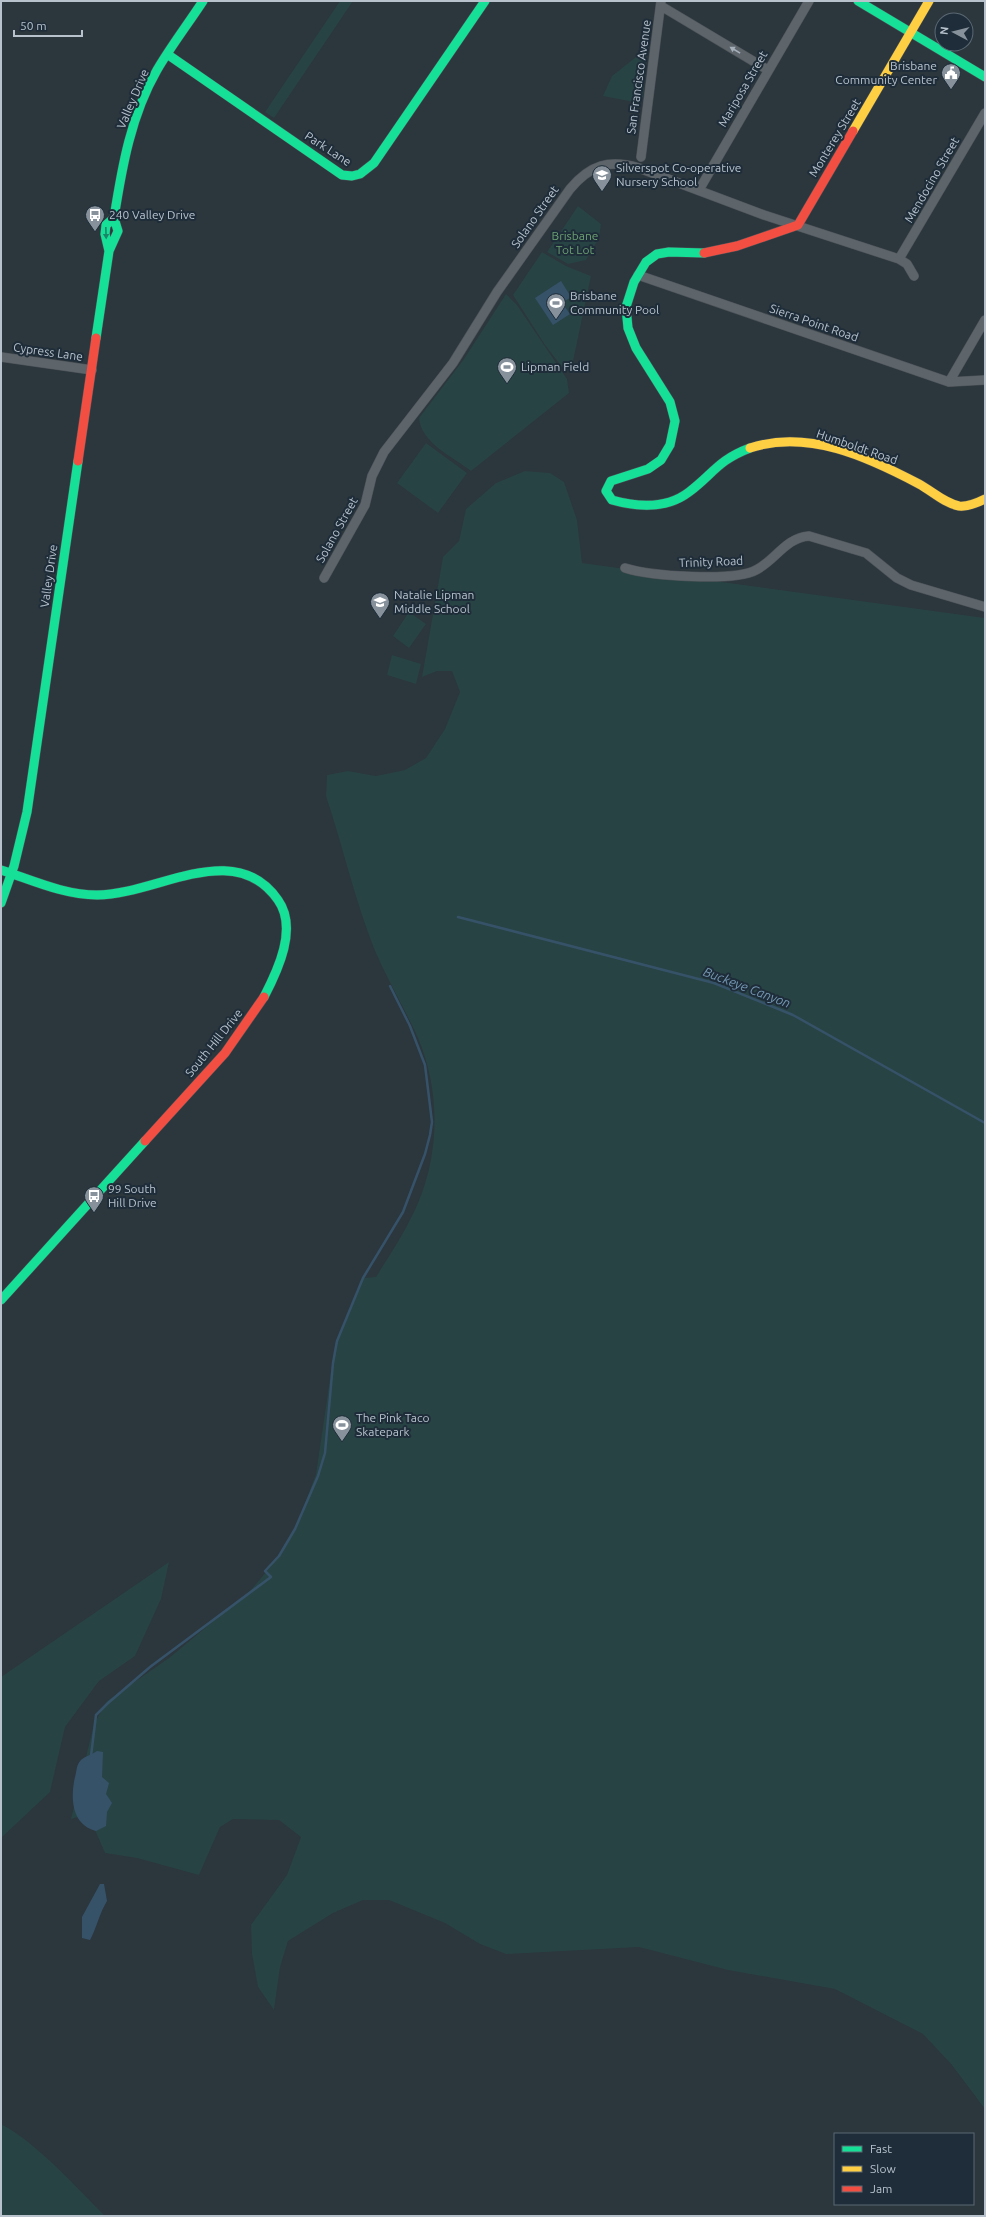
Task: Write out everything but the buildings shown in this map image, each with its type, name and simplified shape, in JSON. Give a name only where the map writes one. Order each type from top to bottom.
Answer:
[{"type":"street","name":"Valley Drive","points":[[1,903],[12,874],[27,812],[110,251],[105,234],[106,225],[114,218],[122,165],[130,136],[146,94],[167,54],[203,1]]},
{"type":"street","name":"Park Lane","points":[[167,54],[342,175],[357,176],[364,174],[374,163],[485,1]]},
{"type":"street","name":"Mariposa Street","points":[[699,190],[809,1]]},
{"type":"street","points":[[858,1],[985,77]]},
{"type":"street","name":"Monterey Street","points":[[798,225],[929,1]]},
{"type":"street","points":[[661,4],[768,70]]},
{"type":"street","name":"San Francisco Avenue","points":[[641,157],[652,57],[661,4]]},
{"type":"street","name":"Mendocino Street","points":[[899,259],[985,113]]},
{"type":"street","name":"Solano Street","points":[[324,578],[365,505],[372,476],[384,452],[453,363],[497,292],[578,179],[591,169],[611,163],[621,163],[677,181],[764,215],[899,259],[907,264],[914,276]]},
{"type":"street","points":[[764,215],[768,228],[765,235]]},
{"type":"street","name":"Humboldt Road","points":[[798,225],[710,252],[656,255],[645,264],[638,275],[627,302],[628,331],[637,351],[672,404],[675,427],[670,444],[658,463],[638,473],[611,481],[606,491],[612,500],[628,504],[656,504],[678,499],[697,485],[714,468],[734,454],[758,445],[786,441],[810,442],[862,460],[910,479],[947,501],[958,505],[970,505],[985,499]]},
{"type":"street","name":"Sierra Point Road","points":[[638,275],[948,382],[985,380]]},
{"type":"street","points":[[948,382],[985,320]]},
{"type":"street","name":"Cypress Lane","points":[[1,357],[92,370]]},
{"type":"street","name":"Trinity Road","points":[[625,568],[661,575],[746,574],[763,566],[790,542],[800,537],[809,536],[866,552],[897,578],[911,585],[985,607]]},
{"type":"street","name":"South Hill Drive","points":[[1,870],[67,891],[101,895],[128,892],[216,870],[234,870],[266,884],[276,894],[285,914],[286,926],[283,951],[275,970],[261,999],[239,1035],[225,1053],[1,1300]]},
{"type":"green space","points":[[340,1],[353,1],[274,118],[265,112]]},
{"type":"green space","points":[[636,57],[646,59],[643,97],[634,102],[603,96],[612,76]]},
{"type":"green space","name":"Brisbane Tot Lot","points":[[578,206],[601,224],[599,238],[586,260],[568,264],[547,252]]},
{"type":"green space","name":"Brisbane Community Pool","points":[[542,252],[566,266],[591,276],[572,366],[562,367],[545,345],[513,295]]},
{"type":"green space","name":"Lipman Field","points":[[506,294],[517,305],[567,379],[569,393],[471,471],[439,449],[425,435],[419,418],[464,359]]},
{"type":"green space","points":[[426,443],[467,473],[438,513],[397,483]]},
{"type":"green space","points":[[525,471],[550,473],[564,482],[577,520],[582,563],[985,618],[985,2109],[952,2065],[923,2034],[835,1989],[728,1970],[639,1947],[506,1954],[480,1944],[445,1923],[389,1900],[363,1900],[333,1913],[288,1941],[280,1967],[274,2010],[258,1987],[252,1954],[251,1925],[287,1875],[301,1837],[279,1820],[233,1819],[220,1827],[199,1875],[137,1858],[105,1853],[88,1814],[71,1819],[94,1724],[107,1701],[169,1658],[251,1590],[281,1554],[298,1522],[316,1474],[335,1345],[363,1278],[376,1277],[409,1222],[425,1183],[433,1142],[434,1120],[430,1078],[418,1038],[380,962],[361,913],[326,796],[327,775],[348,771],[376,776],[405,770],[426,758],[445,729],[460,692],[452,671],[437,671],[422,677],[443,557],[459,541],[466,509],[496,483]]},
{"type":"green space","points":[[409,612],[426,624],[409,648],[393,636]]},
{"type":"green space","points":[[392,655],[421,664],[416,684],[387,675]]},
{"type":"green space","points":[[169,1562],[161,1599],[135,1656],[99,1681],[65,1727],[50,1792],[1,1838],[1,1677]]},
{"type":"green space","points":[[1,2124],[28,2142],[42,2154],[105,2216],[1,2216]]},
{"type":"water","points":[[561,281],[571,297],[562,303],[570,314],[553,325],[535,298]]},
{"type":"water","points":[[97,1751],[103,1752],[102,1777],[109,1783],[106,1794],[112,1803],[107,1812],[106,1826],[96,1831],[88,1828],[77,1817],[73,1802],[73,1785],[79,1762]]},
{"type":"water","points":[[100,1884],[104,1884],[107,1901],[90,1940],[82,1938],[82,1917]]},
{"type":"waterway","name":"Buckeye Canyon","points":[[458,917],[714,983],[793,1015],[985,1123]]},
{"type":"waterway","points":[[91,1756],[96,1715],[107,1704],[150,1667],[271,1577],[265,1571],[279,1556],[295,1529],[318,1476],[325,1453],[333,1363],[337,1341],[363,1278],[403,1212],[425,1154],[432,1122],[425,1065],[410,1026],[390,986]]},
{"type":"traffic: fast","points":[[109,251],[105,234],[106,225],[114,218],[124,161],[140,105],[157,70],[203,1]]},
{"type":"traffic: fast","points":[[167,54],[342,175],[352,176],[360,174],[374,163],[485,1]]},
{"type":"traffic: fast","points":[[858,1],[985,77]]},
{"type":"traffic: fast","points":[[96,338],[109,251],[118,231],[114,218]]},
{"type":"traffic: fast","points":[[704,253],[669,252],[657,254],[646,262],[634,282],[626,307],[628,328],[636,348],[670,402],[675,421],[670,445],[661,460],[648,469],[611,481],[606,491],[612,500],[642,505],[662,504],[680,498],[723,462],[730,457],[750,448]]},
{"type":"traffic: fast","points":[[1,903],[14,866],[27,812],[78,461]]},
{"type":"traffic: fast","points":[[1,870],[60,890],[97,895],[120,893],[194,874],[217,871],[240,873],[260,882],[278,900],[284,911],[286,923],[284,949],[280,962],[264,997]]},
{"type":"traffic: fast","points":[[1,1300],[145,1141]]},
{"type":"traffic: slow","points":[[853,131],[929,1]]},
{"type":"traffic: slow","points":[[750,448],[772,443],[794,442],[816,444],[837,449],[879,464],[919,484],[943,500],[959,506],[966,506],[985,499]]},
{"type":"traffic: jam","points":[[704,253],[737,246],[798,225],[853,131]]},
{"type":"traffic: jam","points":[[78,461],[96,338]]},
{"type":"traffic: jam","points":[[145,1141],[225,1053],[264,997]]},
{"type":"place","name":"Brisbane Community Center","points":[[951,90]]},
{"type":"place","name":"Silverspot Co-operative Nursery School","points":[[602,192]]},
{"type":"place","name":"240 Valley Drive","points":[[95,232]]},
{"type":"place","name":"Brisbane Community Pool","points":[[556,320]]},
{"type":"place","name":"Lipman Field","points":[[507,384]]},
{"type":"place","name":"Natalie Lipman Middle School","points":[[380,619]]},
{"type":"place","name":"99 South Hill Drive","points":[[94,1213]]},
{"type":"place","name":"The Pink Taco Skatepark","points":[[342,1442]]}]
